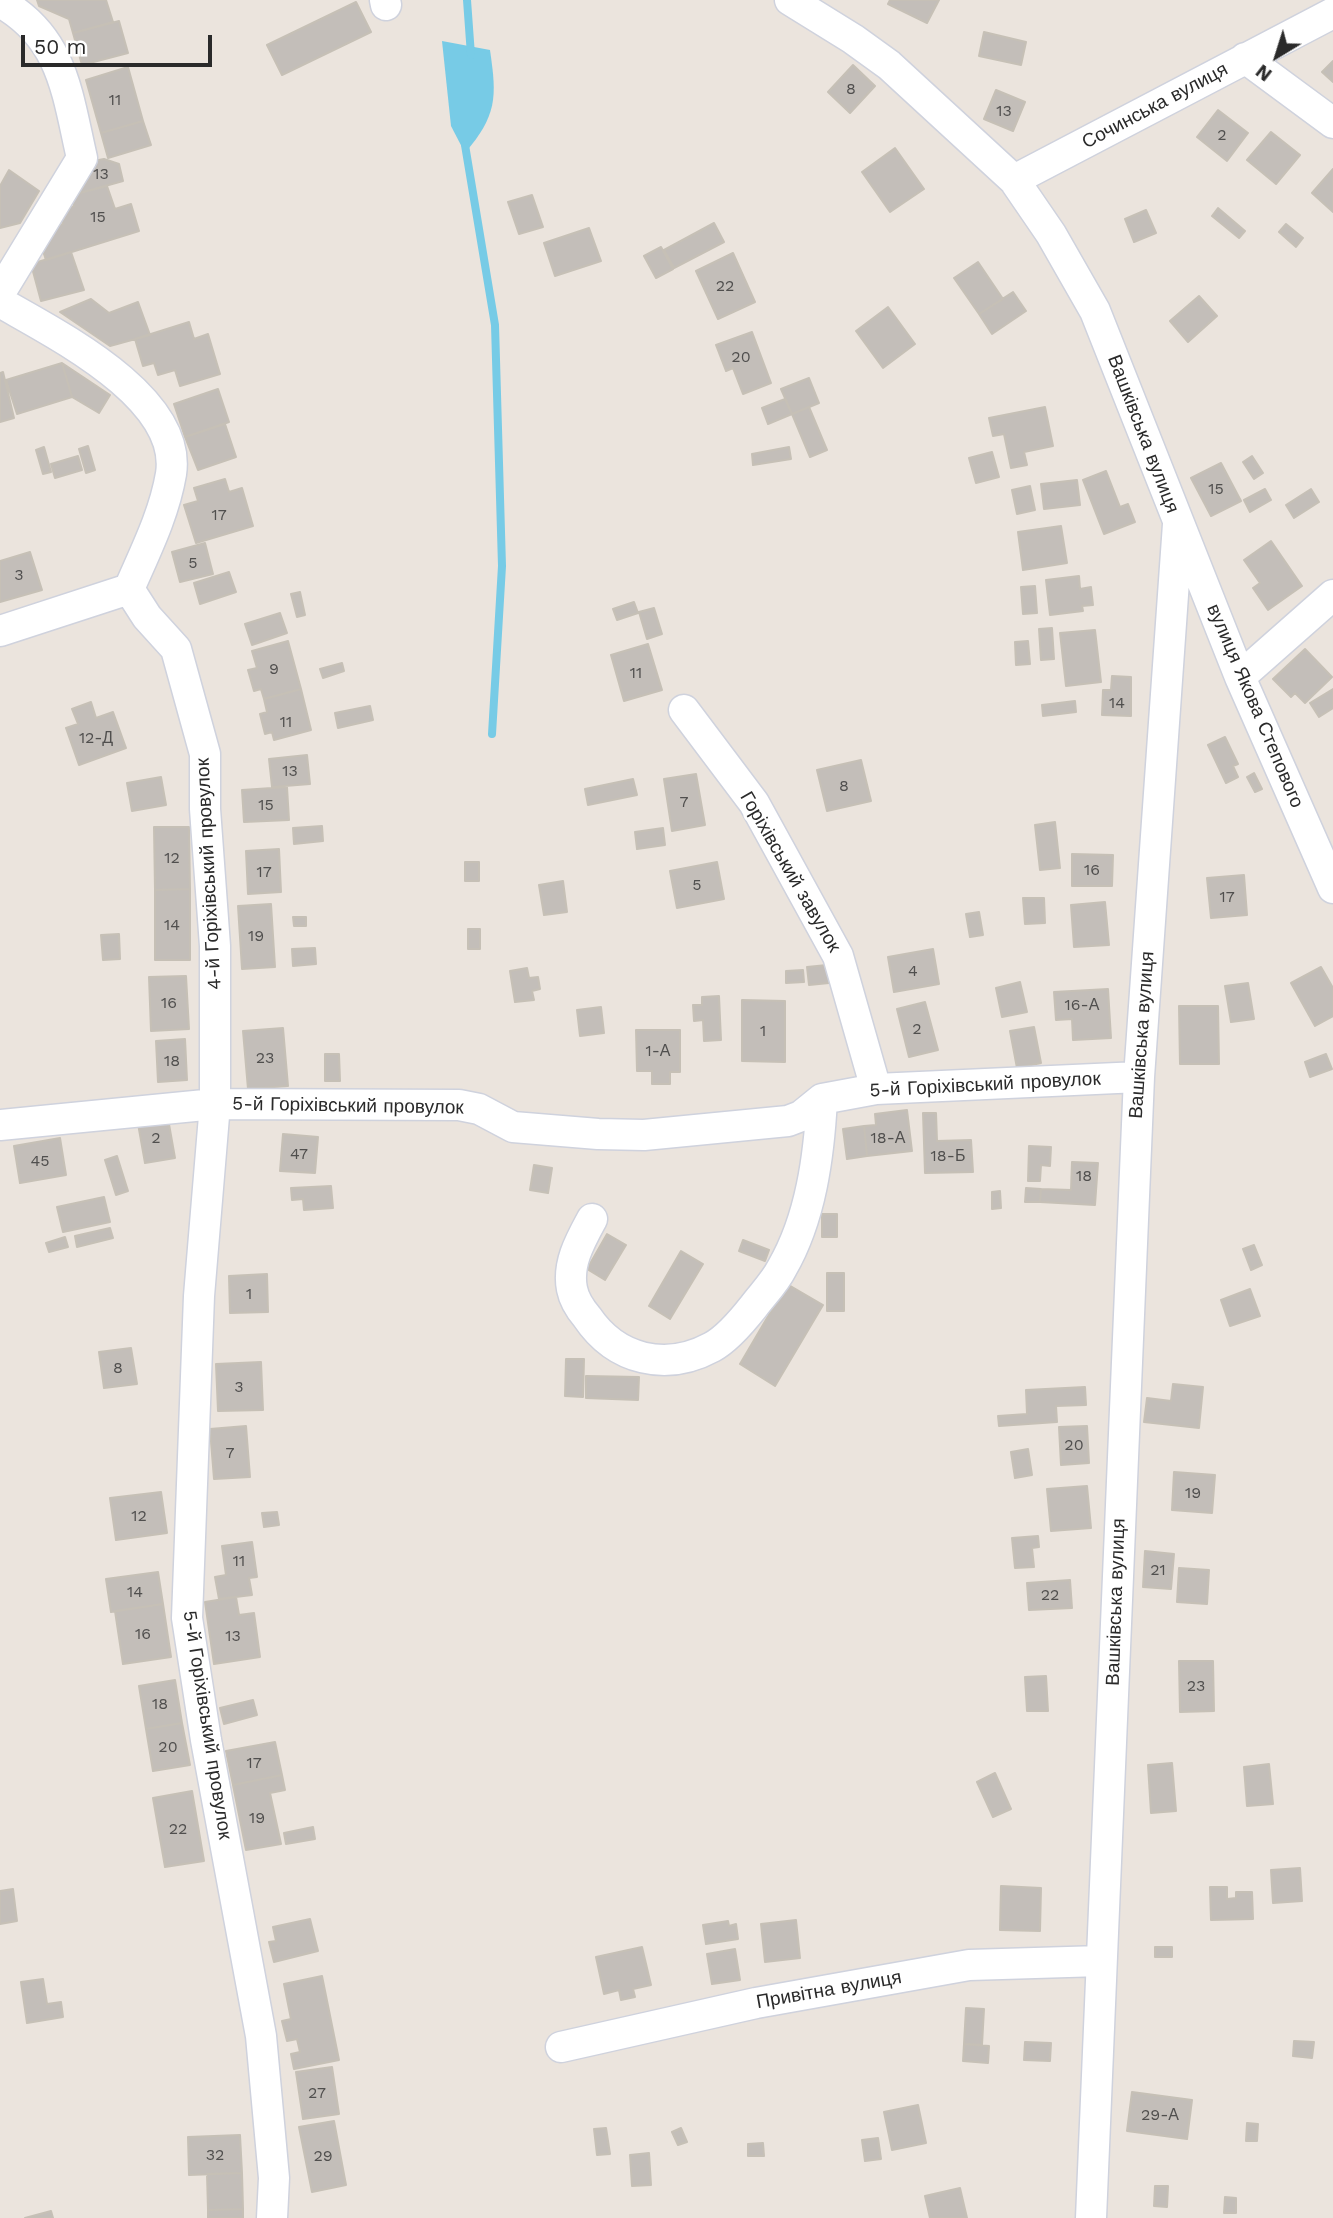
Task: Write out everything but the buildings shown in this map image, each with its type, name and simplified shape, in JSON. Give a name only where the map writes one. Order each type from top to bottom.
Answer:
[{"type":"street","name":"Вашківська вулиця","points":[[790,0],[889,65],[1014,180],[1051,234],[1095,311],[1178,524],[1139,1077],[1091,2218]]},
{"type":"street","points":[[0,2],[25,16],[62,69],[82,158],[0,293]]},
{"type":"street","name":"Сочинська вулиця","points":[[1014,180],[1333,13]]},
{"type":"street","points":[[1245,58],[1333,123]]},
{"type":"street","points":[[0,302],[128,383],[151,408],[162,430],[171,472],[159,520],[129,589],[0,631]]},
{"type":"street","name":"вулиця Якова Степового","points":[[1178,524],[1240,677],[1333,888]]},
{"type":"street","name":"4-й Горіхівський провулок","points":[[129,589],[147,617],[176,649],[205,754],[205,809],[215,946],[215,1104]]},
{"type":"street","points":[[1240,677],[1333,595]]},
{"type":"street","name":"Горіхівський завулок","points":[[684,710],[754,803],[838,956],[876,1089]]},
{"type":"street","name":"5-й Горіхівський провулок","points":[[0,1125],[215,1104],[459,1105],[479,1109],[513,1127],[643,1135],[788,1121],[802,1116],[822,1099],[876,1089],[1139,1077]]},
{"type":"street","points":[[592,1219],[575,1250],[572,1290],[595,1329],[630,1355],[650,1360],[679,1360],[714,1346],[745,1317],[782,1268],[806,1209],[820,1141],[822,1099]]},
{"type":"street","name":"5-й Горіхівський провулок","points":[[215,1104],[199,1296],[187,1618],[206,1740],[261,2036],[274,2178],[272,2218]]},
{"type":"street","name":"Привітна вулиця","points":[[561,2047],[756,2003],[970,1965],[1101,1961]]},
{"type":"water","points":[[442,41],[490,50],[494,81],[492,105],[483,128],[465,153],[451,126]]},
{"type":"waterway","points":[[467,0],[471,55]]},
{"type":"waterway","points":[[465,145],[495,325],[502,566],[492,734]]}]
